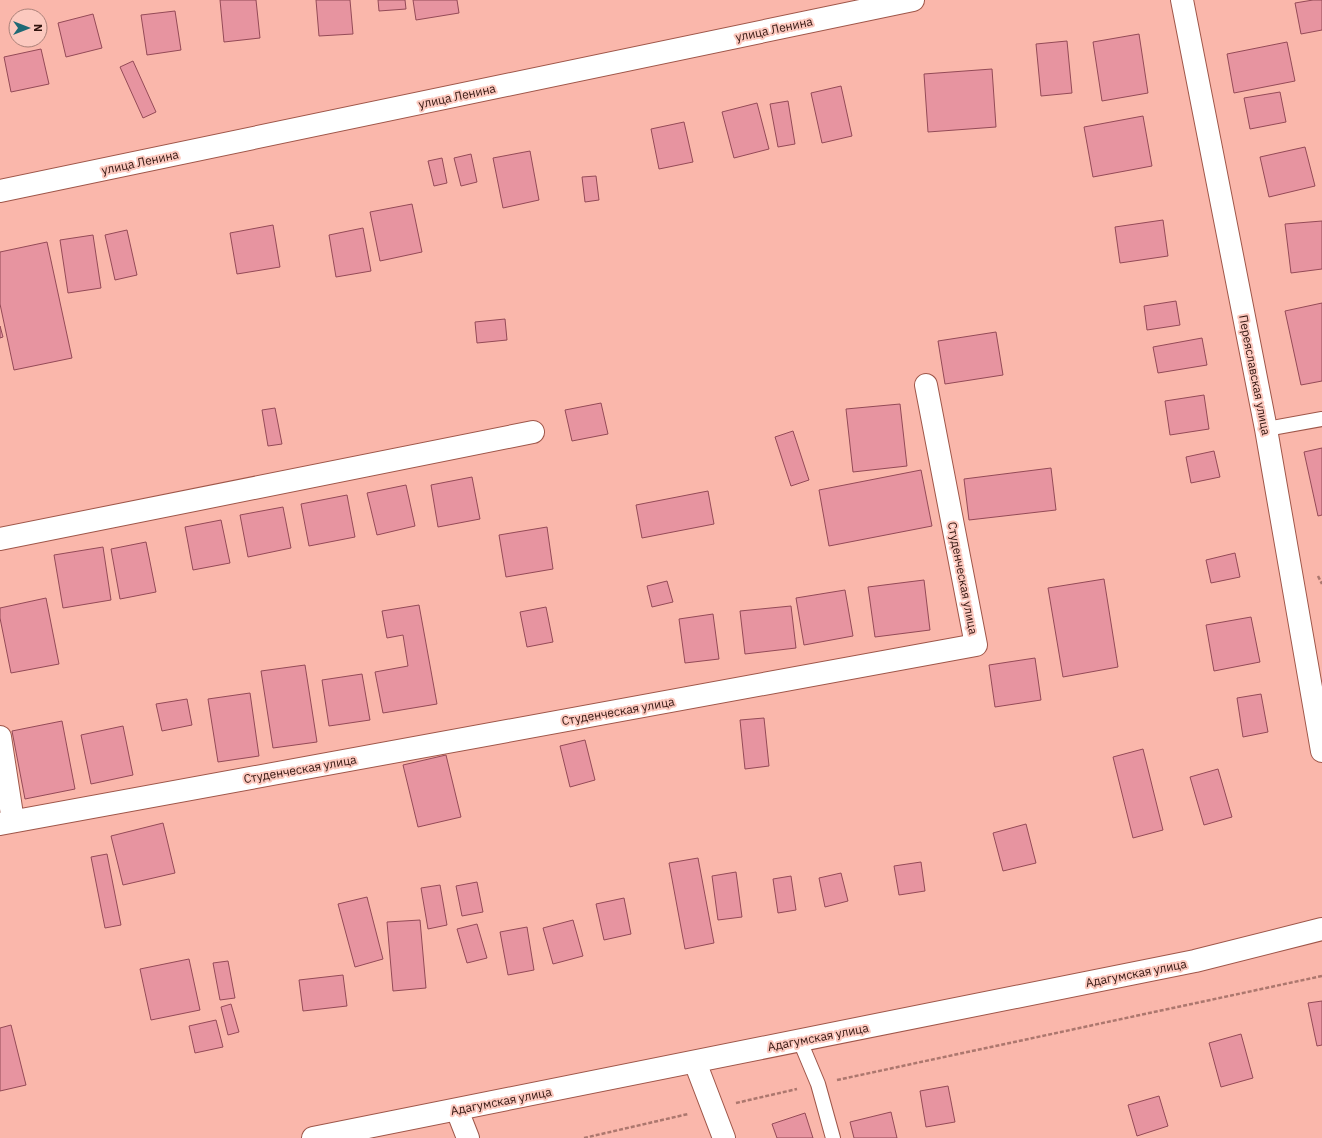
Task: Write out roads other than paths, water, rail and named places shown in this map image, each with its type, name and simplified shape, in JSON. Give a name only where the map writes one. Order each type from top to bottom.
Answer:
[{"type":"street","name":"улица Ленина","points":[[0,191],[913,0]]},
{"type":"street","name":"Переяславская улица","points":[[1182,0],[1266,429],[1322,751]]},
{"type":"street","name":"Студенческая улица","points":[[6,823],[976,645],[926,385]]},
{"type":"street","points":[[0,538],[533,432]]},
{"type":"street","points":[[0,737],[6,823]]},
{"type":"street","name":"Адагумская улица","points":[[313,1138],[1196,961],[1322,929]]},
{"type":"street","points":[[694,1062],[714,1108],[724,1138]]},
{"type":"street","points":[[457,1110],[468,1138]]},
{"type":"lane","points":[[1266,429],[1322,419]]},
{"type":"lane","points":[[800,1041],[818,1084],[833,1138]]}]
